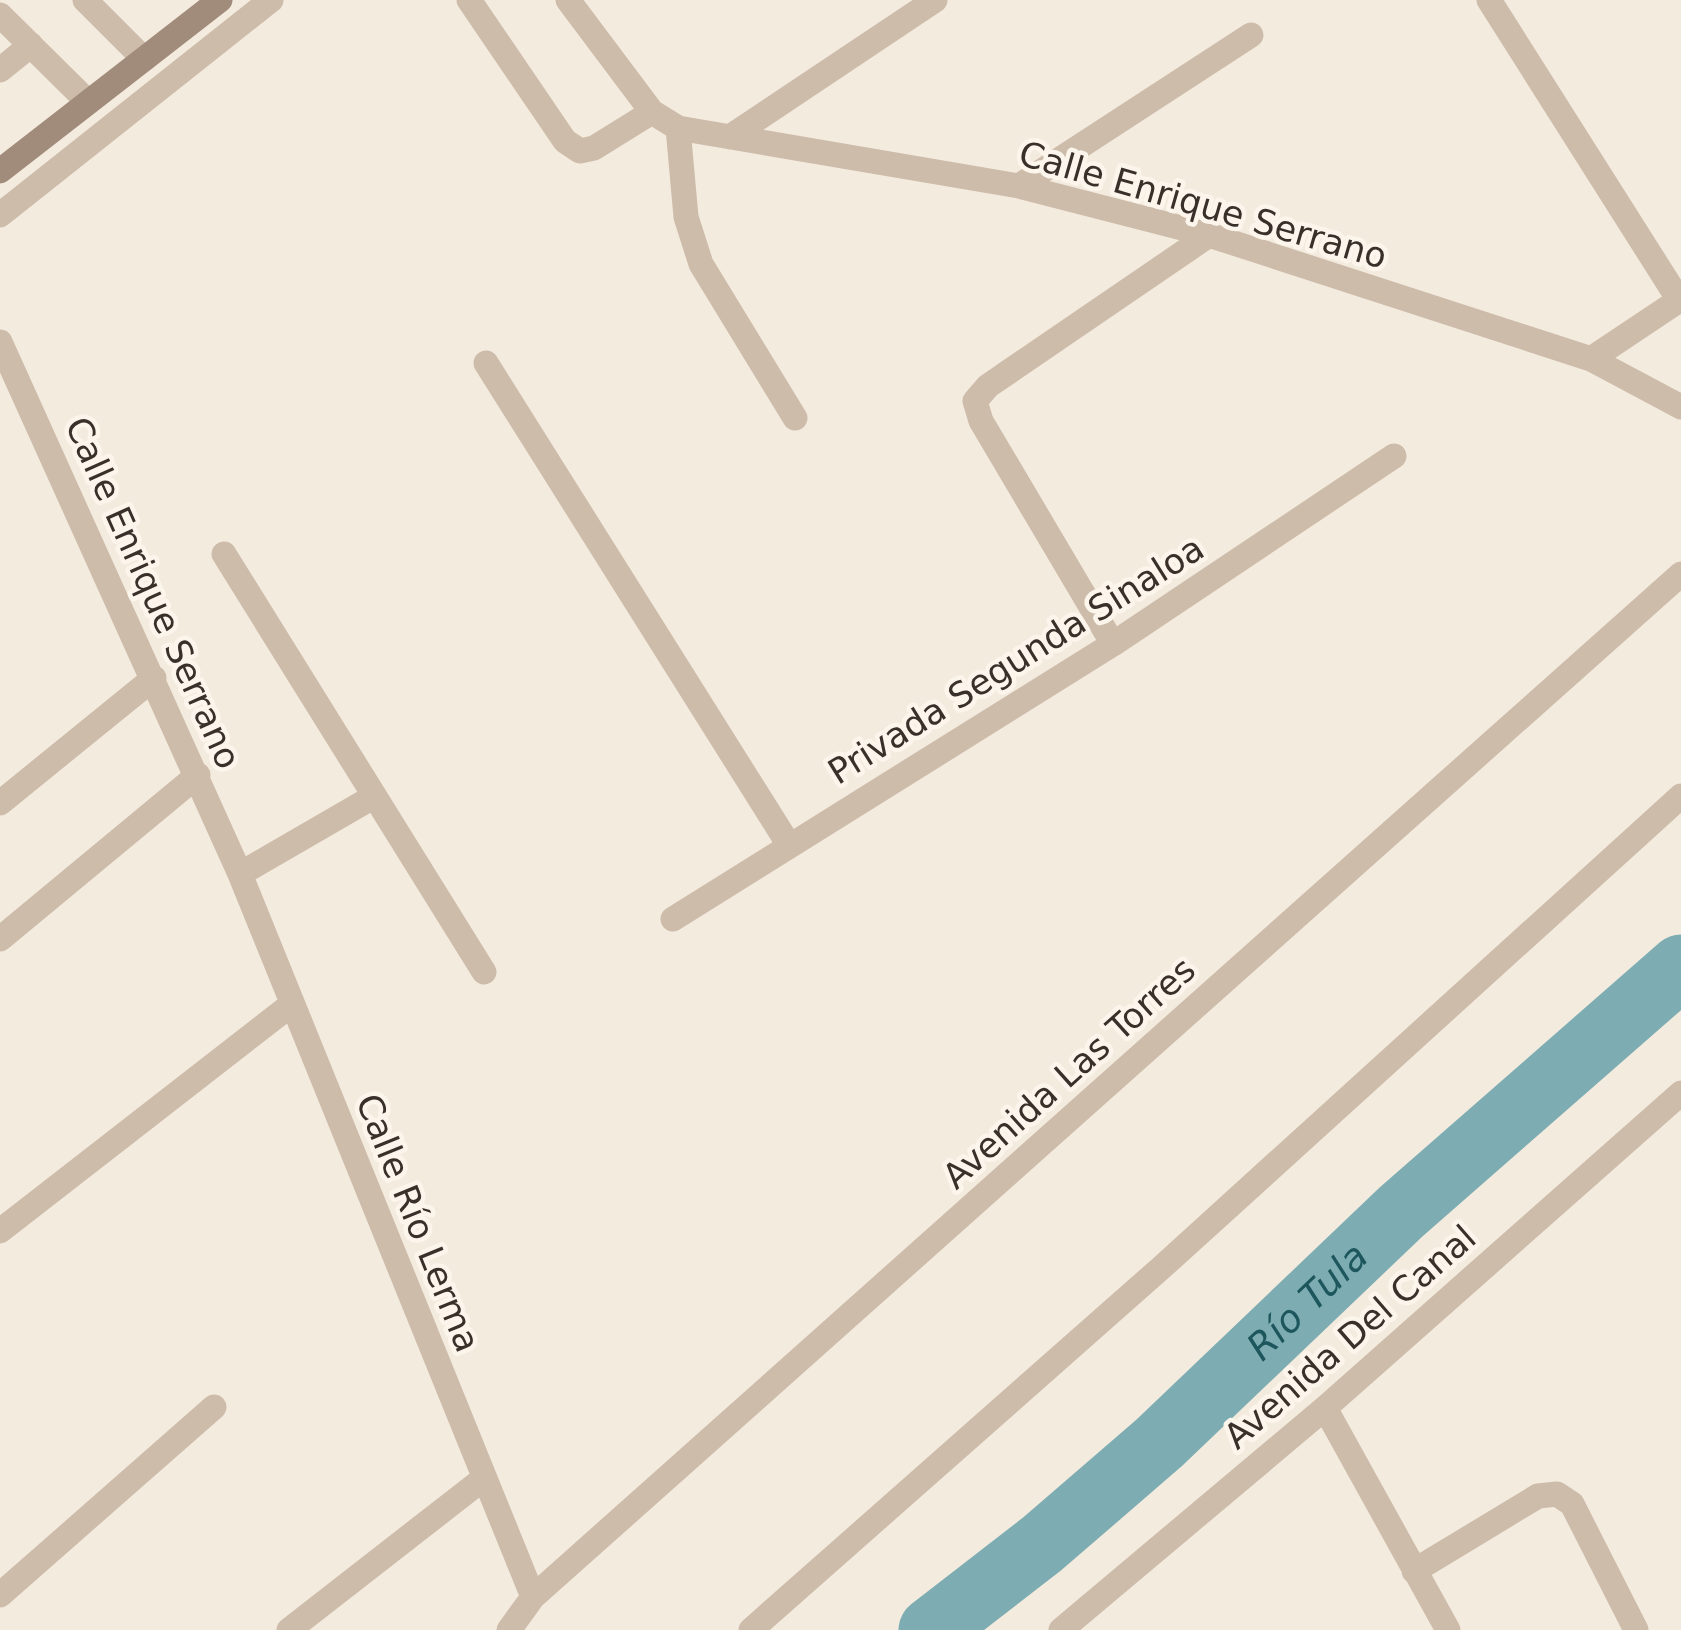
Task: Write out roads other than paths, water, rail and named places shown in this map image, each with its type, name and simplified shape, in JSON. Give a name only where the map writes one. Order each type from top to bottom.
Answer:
[{"type":"street","points":[[85,0],[144,58]]},
{"type":"street","points":[[0,171],[220,0]]},
{"type":"street","points":[[0,215],[272,0]]},
{"type":"street","points":[[469,0],[566,141],[580,151],[594,148],[652,112]]},
{"type":"street","name":"Calle Enrique Serrano","points":[[568,0],[652,112],[678,128],[1019,186],[1208,235],[1590,359],[1681,407]]},
{"type":"street","points":[[730,137],[935,0]]},
{"type":"street","points":[[1490,0],[1680,300],[1590,359]]},
{"type":"street","points":[[0,15],[88,102]]},
{"type":"street","points":[[1019,186],[1252,35]]},
{"type":"street","points":[[0,70],[31,45]]},
{"type":"street","points":[[678,128],[686,217],[701,264],[795,418]]},
{"type":"street","points":[[1113,644],[980,421],[975,401],[988,386],[1208,235]]},
{"type":"street","name":"Calle Enrique Serrano","points":[[0,342],[240,874]]},
{"type":"street","points":[[486,364],[790,845]]},
{"type":"street","name":"Privada Segunda Sinaloa","points":[[673,920],[1113,644],[1394,456]]},
{"type":"street","points":[[224,554],[484,972]]},
{"type":"street","name":"Avenida Las Torres","points":[[509,1630],[534,1597],[1681,574]]},
{"type":"street","points":[[0,804],[154,678]]},
{"type":"street","points":[[0,939],[198,775]]},
{"type":"street","points":[[751,1630],[1176,1254],[1681,796]]},
{"type":"street","points":[[240,874],[373,797]]},
{"type":"street","name":"Calle Río Lerma","points":[[240,874],[534,1597]]},
{"type":"street","points":[[0,1231],[292,1004]]},
{"type":"street","name":"Avenida Del Canal","points":[[1061,1630],[1325,1408],[1681,1094]]},
{"type":"street","points":[[0,1595],[214,1407]]},
{"type":"street","points":[[1325,1408],[1448,1630]]},
{"type":"street","points":[[289,1630],[483,1479]]},
{"type":"street","points":[[1414,1571],[1538,1496],[1557,1494],[1572,1504],[1636,1630]]},
{"type":"waterway","name":"Río Tula","points":[[931,1630],[1042,1544],[1159,1443],[1401,1212],[1681,967]]}]
